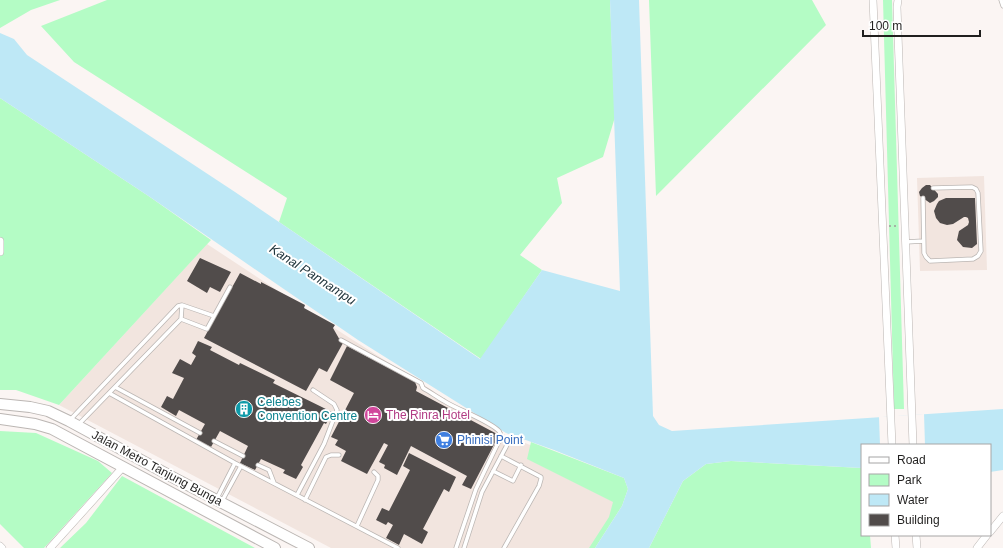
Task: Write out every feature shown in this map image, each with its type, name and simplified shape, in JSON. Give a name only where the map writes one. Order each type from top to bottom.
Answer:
[{"type":"main road","name":"Jalan Metro Tanjung Bunga","points":[[0,404],[30,407],[48,411],[309,548]]},
{"type":"main road","name":"Jalan Metro Tanjung Bunga","points":[[0,419],[35,424],[52,429],[275,548]]},
{"type":"main road","points":[[212,515],[219,501]]},
{"type":"street","points":[[873,0],[892,444]]},
{"type":"street","points":[[898,0],[897,7],[913,444]]},
{"type":"street","points":[[50,548],[123,467]]},
{"type":"street","points":[[991,531],[1003,516]]},
{"type":"street","points":[[895,536],[896,548]]},
{"type":"street","points":[[916,536],[917,548]]},
{"type":"street","points":[[976,548],[986,536]]},
{"type":"lane","points":[[1001,0],[1003,6]]},
{"type":"lane","points":[[923,198],[923,241],[926,257],[930,261],[973,259],[978,256],[981,251],[978,193],[976,189],[972,187],[933,188]]},
{"type":"lane","points":[[906,242],[923,241]]},
{"type":"lane","points":[[180,319],[207,329],[230,287]]},
{"type":"lane","points":[[182,304],[214,316]]},
{"type":"lane","points":[[78,426],[180,319],[182,304]]},
{"type":"lane","points":[[69,421],[173,310],[182,304]]},
{"type":"lane","points":[[341,340],[421,383],[423,388],[435,394],[443,401],[490,425],[499,431],[502,440],[506,441],[507,444],[502,456],[482,492],[464,548]]},
{"type":"lane","points":[[115,387],[200,433]]},
{"type":"lane","points":[[297,495],[324,444],[337,410],[334,404],[314,390]]},
{"type":"lane","points":[[109,393],[235,464],[398,548]]},
{"type":"lane","points":[[456,548],[476,489],[499,441],[502,440]]},
{"type":"lane","points":[[214,441],[243,456]]},
{"type":"lane","points":[[305,500],[326,457],[331,455],[340,455]]},
{"type":"lane","points":[[502,456],[541,477],[539,486],[504,548]]},
{"type":"lane","points":[[219,501],[235,464]]},
{"type":"lane","points":[[258,465],[269,470],[275,484]]},
{"type":"lane","points":[[493,471],[513,481],[521,465]]},
{"type":"lane","points":[[219,501],[241,466]]},
{"type":"lane","points":[[357,526],[378,480],[378,476],[374,472]]},
{"type":"lane","points":[[468,512],[474,515]]},
{"type":"path","points":[[883,227],[905,225]]},
{"type":"shaded area","points":[[984,176],[987,270],[920,271],[917,178]]},
{"type":"shaded area","points":[[207,244],[342,333],[496,431],[594,471],[622,498],[593,548],[331,548],[59,405]]},
{"type":"green space","points":[[0,0],[60,0],[31,10],[0,28]]},
{"type":"green space","points":[[107,0],[610,0],[615,117],[603,157],[557,178],[562,203],[520,255],[542,270],[481,359],[279,222],[287,198],[74,62],[41,26]]},
{"type":"green space","points":[[649,0],[812,0],[826,25],[656,196]]},
{"type":"green space","points":[[883,0],[892,0],[904,409],[894,409]]},
{"type":"green space","points":[[0,98],[150,197],[211,240],[59,405],[16,390],[0,390]]},
{"type":"green space","points":[[0,431],[36,433],[98,461],[112,473],[44,548],[24,548],[0,524]]},
{"type":"green space","points":[[531,442],[624,478],[628,489],[622,506],[595,548],[589,548],[609,517],[613,502],[527,459]]},
{"type":"green space","points":[[731,461],[861,468],[861,536],[870,536],[871,548],[649,548],[683,481],[706,464]]},
{"type":"green space","points":[[122,476],[255,548],[60,548],[86,523]]},
{"type":"water","name":"Kanal Pannampu","points":[[610,0],[639,0],[653,416],[659,425],[672,431],[1003,409],[1003,470],[991,472],[991,444],[861,444],[861,468],[731,461],[706,464],[683,481],[649,548],[595,548],[622,506],[628,489],[624,478],[554,450],[506,433],[358,340],[150,197],[0,98],[0,33],[14,39],[27,55],[235,192],[480,359],[542,270],[620,291]]},
{"type":"pier","points":[[924,414],[925,444],[880,444],[879,417]]},
{"type":"building","points":[[926,185],[930,185],[938,194],[938,197],[930,203],[920,196],[919,192]]},
{"type":"building","points":[[946,198],[975,198],[977,244],[972,248],[963,247],[957,240],[959,231],[968,225],[968,218],[964,217],[953,224],[947,225],[940,223],[936,218],[934,211],[937,204],[939,201]]},
{"type":"building","points":[[200,258],[231,272],[220,292],[210,287],[207,293],[187,281]]},
{"type":"building","points":[[240,273],[261,284],[261,282],[305,305],[304,308],[335,325],[333,328],[343,343],[327,372],[319,368],[306,391],[204,338]]},
{"type":"building","name":"Celebes Convention Centre","points":[[198,341],[212,347],[210,350],[239,365],[240,363],[275,380],[273,383],[332,412],[326,424],[324,423],[301,465],[303,467],[296,479],[283,473],[285,470],[261,459],[255,470],[240,463],[248,446],[220,431],[211,447],[196,440],[205,424],[179,410],[176,416],[161,407],[167,396],[173,399],[184,378],[172,373],[180,359],[191,365],[196,356],[192,353]]},
{"type":"building","points":[[347,346],[415,382],[417,387],[416,391],[499,435],[471,489],[462,485],[467,476],[411,446],[397,475],[384,468],[385,465],[379,462],[388,445],[384,443],[367,474],[341,461],[346,451],[335,445],[338,440],[331,437],[354,393],[330,380]]},
{"type":"building","points":[[409,453],[456,477],[449,492],[444,489],[423,529],[428,532],[422,544],[404,534],[399,545],[386,538],[393,525],[388,522],[386,525],[376,520],[382,508],[389,511],[410,470],[403,466]]},
{"type":"place","name":"Celebes Convention Centre","points":[[244,409]]},
{"type":"place","name":"The Rinra Hotel","points":[[373,415]]},
{"type":"place","name":"Phinisi Point","points":[[444,440]]}]
